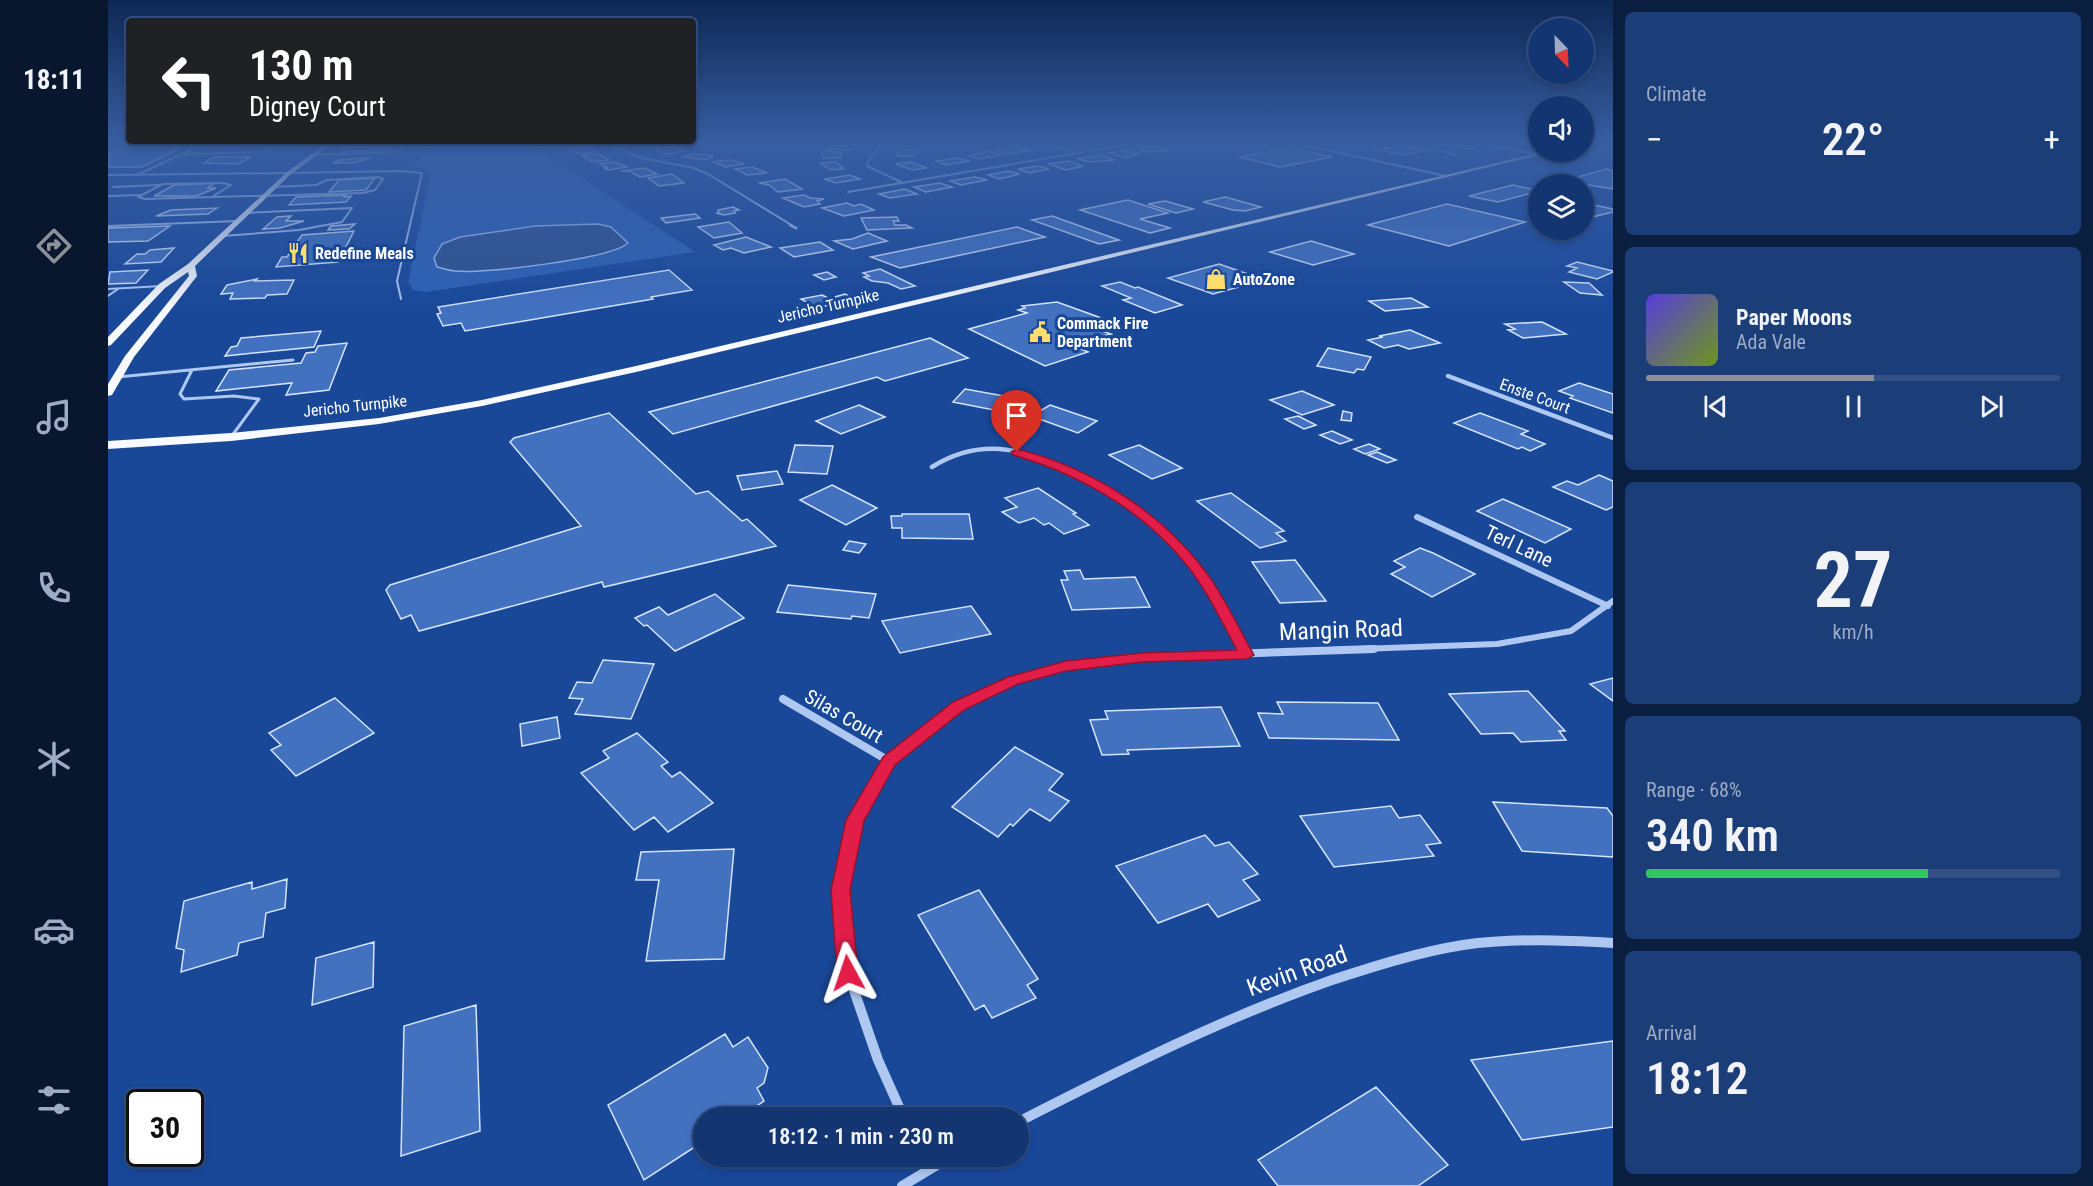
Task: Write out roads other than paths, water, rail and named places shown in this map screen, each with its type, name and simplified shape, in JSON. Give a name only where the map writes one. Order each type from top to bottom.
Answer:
[{"type":"main road","points":[[108,344],[162,286],[191,266],[261,199]]},
{"type":"main road","name":"Jericho Turnpike","points":[[108,445],[231,437],[379,421],[482,403],[636,369],[1348,199]]},
{"type":"main road","points":[[108,393],[165,310],[193,276],[191,266]]},
{"type":"street","points":[[749,199],[796,228]]},
{"type":"street","name":"Enste Court","points":[[1448,376],[1613,438]]},
{"type":"street","points":[[932,467],[954,453],[985,448],[1017,452],[1051,462],[1108,492],[1147,517],[1177,545],[1205,581],[1247,655]]},
{"type":"street","name":"Terl Lane","points":[[1417,517],[1610,604]]},
{"type":"street","name":"Mangin Road","points":[[899,1107],[878,1060],[848,973],[840,890],[855,820],[889,761],[958,706],[1013,680],[1066,666],[1142,657],[1247,655],[1497,644],[1571,631],[1610,604]]},
{"type":"street","name":"Silas Court","points":[[783,699],[889,761]]},
{"type":"street","name":"Kevin Road","points":[[1029,1116],[1116,1071],[1249,1011],[1369,966],[1464,945],[1561,940],[1613,943]]},
{"type":"street","points":[[902,1186],[931,1167]]},
{"type":"lane","points":[[401,299],[397,281],[416,199]]},
{"type":"lane","points":[[223,236],[299,230],[342,222],[352,208],[246,213]]},
{"type":"lane","points":[[108,226],[238,221]]},
{"type":"lane","points":[[108,289],[162,286]]},
{"type":"lane","points":[[108,296],[119,288]]},
{"type":"lane","points":[[118,377],[294,360]]},
{"type":"lane","points":[[192,370],[180,394],[184,399],[202,400],[244,396],[259,399],[231,437]]},
{"type":"place","name":"Redefine Meals","points":[[298,253]]},
{"type":"place","name":"AutoZone","points":[[1216,279]]},
{"type":"place","name":"Commack Fire Department","points":[[1040,332]]}]
